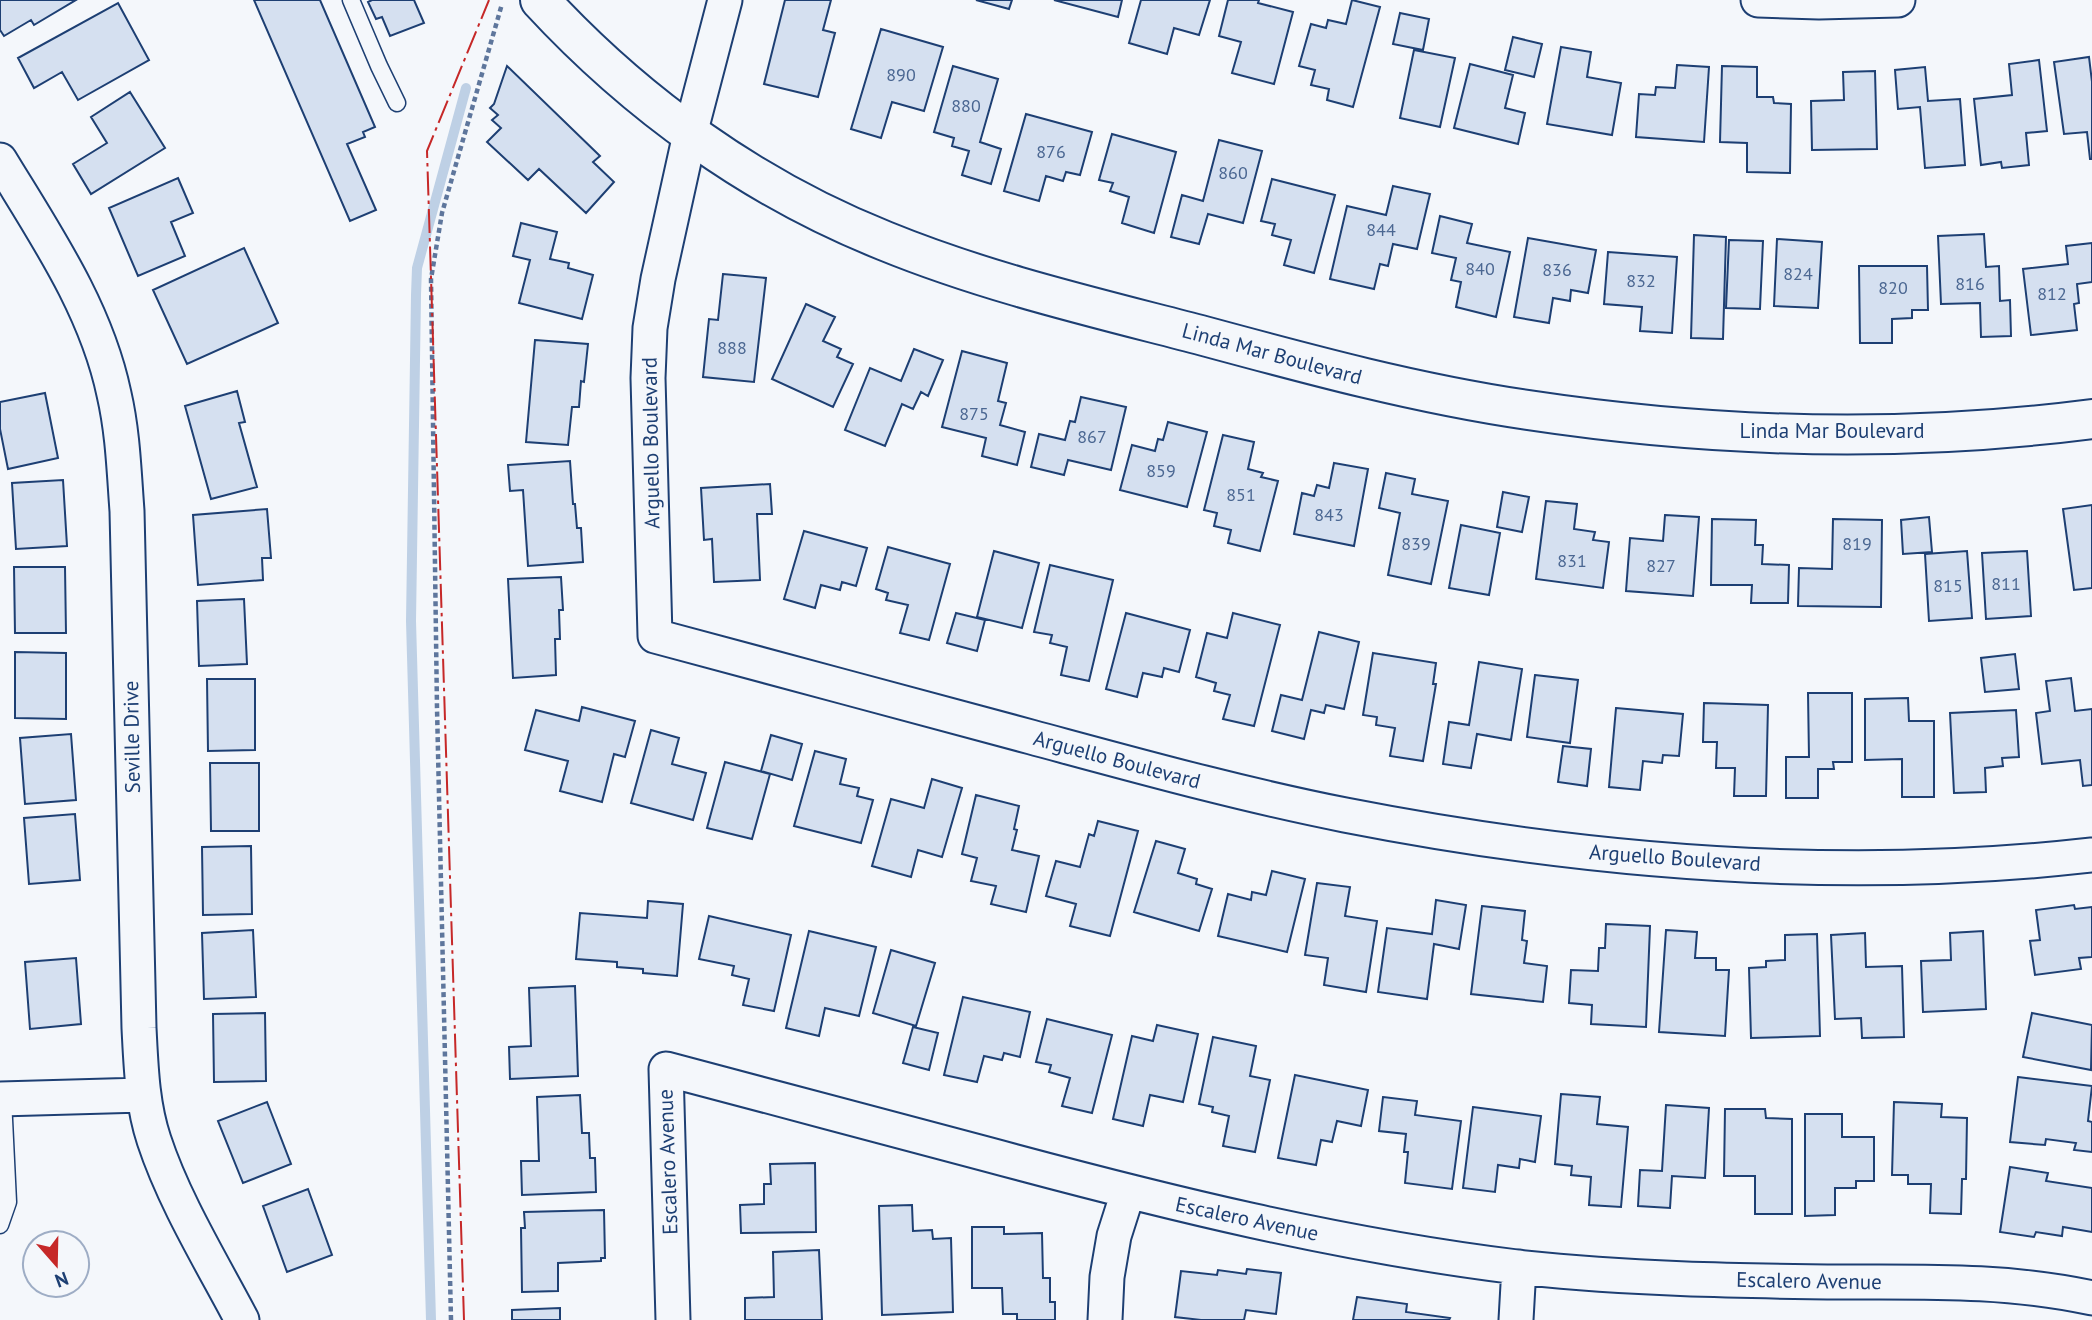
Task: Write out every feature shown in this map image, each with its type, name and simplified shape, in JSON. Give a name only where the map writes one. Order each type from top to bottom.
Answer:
[{"type":"street","name":"Linda Mar Boulevard","points":[[540,0],[608,66],[690,134],[753,176],[817,211],[883,241],[1027,289],[1350,375],[1526,410],[1619,422],[1801,434],[1891,434],[2092,419]]},
{"type":"street","points":[[690,134],[725,0]]},
{"type":"street","points":[[1758,0],[1898,0]]},
{"type":"street","name":"Arguello Boulevard","points":[[690,134],[650,328],[648,378],[655,636],[1183,778],[1343,815],[1423,830],[1605,854],[1699,862],[1798,866],[1983,863],[2092,855]]},
{"type":"street","name":"Seville Drive","points":[[0,160],[70,277],[95,330],[114,393],[123,449],[127,511],[139,1028],[143,1095],[153,1139],[169,1180],[242,1320]]},
{"type":"street","name":"Escalero Avenue","points":[[673,1320],[666,1069],[1128,1192],[1319,1235],[1417,1252],[1519,1267],[1629,1276],[1831,1282],[1944,1282],[2061,1291],[2092,1298]]},
{"type":"street","points":[[1,1099],[143,1095]]},
{"type":"street","points":[[1105,1320],[1107,1277],[1114,1236],[1128,1192]]},
{"type":"street","points":[[1516,1320],[1519,1267]]},
{"type":"lane","points":[[351,0],[397,103]]},
{"type":"lane","points":[[0,1225],[8,1202],[1,1099]]},
{"type":"path","points":[[452,1320],[437,694],[431,279],[442,213],[503,0]]},
{"type":"building","points":[[0,0],[76,0],[34,25],[31,20],[4,36],[0,30]]},
{"type":"building","points":[[254,0],[320,0],[375,127],[363,132],[365,137],[347,144],[376,210],[350,221]]},
{"type":"building","points":[[414,0],[424,23],[390,36],[382,17],[376,19],[368,2]]},
{"type":"building","points":[[785,0],[831,0],[823,30],[835,33],[818,97],[764,84]]},
{"type":"building","points":[[976,0],[1012,0],[1009,9]]},
{"type":"building","points":[[1054,0],[1122,0],[1118,17]]},
{"type":"building","points":[[1141,0],[1210,0],[1199,35],[1174,28],[1167,54],[1129,43]]},
{"type":"building","points":[[1228,0],[1259,0],[1258,3],[1293,12],[1274,84],[1232,73],[1241,42],[1219,36]]},
{"type":"building","points":[[1352,0],[1380,7],[1353,107],[1327,100],[1329,89],[1311,85],[1315,70],[1299,66],[1311,24],[1326,28],[1328,20],[1346,24]]},
{"type":"building","points":[[118,3],[149,60],[78,100],[62,72],[34,88],[18,58]]},
{"type":"building","points":[[1400,13],[1429,19],[1423,50],[1393,44]]},
{"type":"building","points":[[881,29],[943,47],[924,111],[892,102],[881,138],[851,129]]},
{"type":"building","points":[[1513,37],[1542,44],[1534,77],[1505,70]]},
{"type":"building","points":[[1561,47],[1591,52],[1587,77],[1621,83],[1612,135],[1547,124]]},
{"type":"building","points":[[1414,50],[1455,58],[1440,127],[1400,118]]},
{"type":"building","points":[[2089,57],[2092,82],[2092,159],[2087,132],[2064,134],[2054,62]]},
{"type":"building","points":[[2039,60],[2047,131],[2026,133],[2029,165],[2002,168],[2001,162],[1981,165],[1974,99],[2012,95],[2009,64]]},
{"type":"building","points":[[1470,64],[1513,75],[1505,108],[1525,113],[1518,144],[1454,128]]},
{"type":"building","points":[[1677,65],[1709,67],[1704,142],[1636,137],[1639,94],[1655,95],[1656,87],[1675,88]]},
{"type":"building","points":[[507,66],[600,156],[593,162],[614,182],[586,213],[539,169],[528,180],[487,142],[501,128],[492,120],[498,115],[490,108],[494,104]]},
{"type":"building","points":[[953,66],[998,79],[980,142],[1001,149],[991,184],[962,175],[969,151],[952,146],[954,138],[934,132]]},
{"type":"building","points":[[1722,66],[1757,67],[1757,97],[1773,97],[1774,103],[1791,104],[1790,173],[1747,172],[1747,143],[1720,142]]},
{"type":"building","points":[[1925,67],[1928,101],[1960,99],[1965,165],[1925,168],[1920,107],[1898,109],[1895,70]]},
{"type":"building","points":[[1875,71],[1877,149],[1812,150],[1811,101],[1844,100],[1843,72]]},
{"type":"building","points":[[130,92],[165,148],[91,194],[73,164],[107,143],[91,117]]},
{"type":"building","points":[[1026,114],[1092,132],[1080,175],[1066,172],[1063,181],[1046,176],[1039,201],[1004,191]]},
{"type":"building","points":[[1112,134],[1176,152],[1154,233],[1122,223],[1129,197],[1110,191],[1113,183],[1099,180]]},
{"type":"building","points":[[1219,140],[1262,151],[1243,223],[1208,214],[1199,244],[1171,237],[1182,195],[1203,201]]},
{"type":"building","points":[[178,178],[193,213],[171,222],[185,256],[138,276],[109,208]]},
{"type":"building","points":[[1272,179],[1335,195],[1314,273],[1284,265],[1291,240],[1272,235],[1275,224],[1261,221]]},
{"type":"building","points":[[1393,186],[1430,194],[1417,249],[1393,244],[1388,266],[1380,264],[1374,289],[1330,279],[1347,206],[1386,215]]},
{"type":"building","points":[[1440,216],[1472,224],[1467,243],[1510,252],[1496,317],[1456,307],[1461,282],[1451,280],[1456,258],[1432,253]]},
{"type":"building","points":[[521,223],[557,232],[550,259],[569,263],[568,268],[593,275],[582,319],[519,303],[530,260],[513,256]]},
{"type":"building","points":[[1984,234],[1986,267],[1999,266],[2000,301],[2010,300],[2011,336],[1981,337],[1980,303],[1941,304],[1938,236]]},
{"type":"building","points":[[1694,235],[1726,237],[1723,339],[1691,338]]},
{"type":"building","points":[[1528,238],[1596,250],[1588,293],[1571,290],[1570,301],[1553,298],[1549,323],[1514,317]]},
{"type":"building","points":[[1777,239],[1822,242],[1818,308],[1774,306]]},
{"type":"building","points":[[1729,240],[1763,241],[1760,309],[1726,308]]},
{"type":"building","points":[[2092,243],[2092,282],[2077,284],[2079,303],[2074,304],[2077,330],[2031,335],[2023,269],[2068,264],[2066,246]]},
{"type":"building","points":[[244,248],[278,323],[187,364],[153,290]]},
{"type":"building","points":[[1608,252],[1677,257],[1672,333],[1640,331],[1642,307],[1604,304]]},
{"type":"building","points":[[1859,266],[1927,266],[1928,310],[1912,310],[1912,318],[1892,319],[1892,343],[1860,343]]},
{"type":"building","points":[[723,274],[766,278],[754,382],[703,377],[709,319],[718,320]]},
{"type":"building","points":[[806,304],[835,317],[823,341],[841,349],[837,357],[853,364],[833,407],[772,379]]},
{"type":"building","points":[[535,340],[588,344],[579,407],[572,407],[568,445],[526,442]]},
{"type":"building","points":[[914,349],[943,360],[928,396],[921,392],[913,409],[902,404],[885,446],[845,430],[870,368],[901,381]]},
{"type":"building","points":[[962,351],[1007,363],[998,401],[1006,403],[1000,425],[1025,432],[1017,465],[982,456],[986,438],[942,427]]},
{"type":"building","points":[[237,391],[245,422],[239,423],[257,487],[211,499],[185,406]]},
{"type":"building","points":[[45,393],[58,458],[8,469],[0,429],[0,402]]},
{"type":"building","points":[[1081,397],[1126,407],[1111,470],[1068,460],[1064,475],[1031,467],[1039,434],[1065,440],[1070,421],[1075,422]]},
{"type":"building","points":[[1168,422],[1207,432],[1187,507],[1120,490],[1132,445],[1155,451],[1158,439],[1163,440]]},
{"type":"building","points":[[1223,435],[1254,442],[1248,469],[1263,473],[1261,477],[1278,481],[1260,551],[1228,543],[1231,530],[1214,526],[1217,513],[1204,510]]},
{"type":"building","points":[[570,461],[573,504],[577,528],[581,528],[583,562],[528,566],[523,490],[510,491],[508,465]]},
{"type":"building","points":[[1334,463],[1368,469],[1354,546],[1294,534],[1302,493],[1314,496],[1317,485],[1329,488]]},
{"type":"building","points":[[1386,473],[1415,479],[1412,494],[1448,501],[1431,584],[1388,575],[1400,513],[1379,508]]},
{"type":"building","points":[[63,480],[67,546],[16,549],[12,483]]},
{"type":"building","points":[[770,484],[772,514],[757,514],[760,580],[714,582],[712,539],[704,540],[701,488]]},
{"type":"building","points":[[1503,492],[1529,497],[1522,532],[1497,527]]},
{"type":"building","points":[[1546,501],[1577,504],[1574,529],[1595,532],[1593,540],[1609,542],[1603,588],[1536,579]]},
{"type":"building","points":[[2092,505],[2092,588],[2074,590],[2063,509]]},
{"type":"building","points":[[267,509],[271,558],[262,558],[263,580],[198,585],[193,515]]},
{"type":"building","points":[[1665,515],[1699,517],[1693,596],[1626,591],[1630,538],[1663,541]]},
{"type":"building","points":[[1929,517],[1932,552],[1903,554],[1901,520]]},
{"type":"building","points":[[1712,519],[1756,520],[1755,545],[1763,545],[1762,564],[1789,565],[1788,603],[1751,603],[1752,585],[1711,585]]},
{"type":"building","points":[[1833,519],[1882,520],[1881,607],[1798,606],[1799,568],[1832,569]]},
{"type":"building","points":[[1461,525],[1500,533],[1489,595],[1449,588]]},
{"type":"building","points":[[804,531],[867,548],[856,586],[842,582],[840,590],[821,585],[815,608],[784,599]]},
{"type":"building","points":[[888,547],[950,564],[929,640],[900,633],[908,605],[886,600],[888,593],[876,589]]},
{"type":"building","points":[[994,551],[1039,563],[1022,628],[977,617]]},
{"type":"building","points":[[1967,551],[1972,618],[1929,621],[1925,554]]},
{"type":"building","points":[[2027,551],[2031,616],[1986,619],[1982,553]]},
{"type":"building","points":[[1050,565],[1113,580],[1089,681],[1061,675],[1067,647],[1050,643],[1052,635],[1034,632]]},
{"type":"building","points":[[14,567],[65,567],[66,633],[15,633]]},
{"type":"building","points":[[561,577],[563,610],[559,610],[560,639],[555,639],[556,675],[513,678],[508,579]]},
{"type":"building","points":[[244,599],[247,664],[199,666],[197,601]]},
{"type":"building","points":[[956,613],[985,620],[977,651],[947,643]]},
{"type":"building","points":[[1126,613],[1190,630],[1179,672],[1164,668],[1162,677],[1143,673],[1137,697],[1106,689]]},
{"type":"building","points":[[1233,613],[1280,625],[1254,726],[1223,719],[1230,695],[1214,691],[1216,683],[1196,677],[1207,633],[1227,638]]},
{"type":"building","points":[[1319,632],[1359,642],[1344,709],[1326,705],[1324,713],[1311,710],[1304,739],[1272,731],[1281,695],[1302,700]]},
{"type":"building","points":[[15,652],[66,653],[66,719],[15,718]]},
{"type":"building","points":[[1373,653],[1436,663],[1433,684],[1436,684],[1423,761],[1390,756],[1395,728],[1376,725],[1377,717],[1363,715]]},
{"type":"building","points":[[2015,654],[2019,689],[1985,692],[1981,658]]},
{"type":"building","points":[[1479,662],[1522,669],[1511,740],[1477,734],[1471,768],[1443,764],[1449,722],[1469,725]]},
{"type":"building","points":[[1535,675],[1578,680],[1570,743],[1527,737]]},
{"type":"building","points":[[2071,678],[2075,711],[2092,709],[2092,785],[2083,786],[2080,760],[2042,764],[2036,713],[2050,711],[2046,681]]},
{"type":"building","points":[[207,679],[255,679],[255,750],[208,751]]},
{"type":"building","points":[[1808,693],[1852,693],[1852,762],[1833,762],[1834,769],[1818,769],[1818,798],[1786,798],[1786,757],[1809,757]]},
{"type":"building","points":[[1908,698],[1909,721],[1934,721],[1934,797],[1902,797],[1902,759],[1865,760],[1865,699]]},
{"type":"building","points":[[1704,703],[1768,705],[1766,796],[1734,796],[1735,768],[1716,768],[1717,742],[1703,742]]},
{"type":"building","points":[[582,707],[635,721],[625,757],[614,754],[602,802],[560,791],[568,761],[525,750],[536,710],[579,721]]},
{"type":"building","points":[[1616,708],[1683,714],[1679,756],[1663,755],[1662,763],[1643,761],[1640,790],[1609,787]]},
{"type":"building","points":[[2016,710],[2019,757],[2002,758],[2003,766],[1985,768],[1986,792],[1954,793],[1950,713]]},
{"type":"building","points":[[651,730],[679,738],[672,764],[706,773],[693,820],[631,803]]},
{"type":"building","points":[[71,734],[76,800],[25,804],[20,738]]},
{"type":"building","points":[[771,735],[802,744],[792,780],[761,771]]},
{"type":"building","points":[[1563,746],[1591,749],[1587,786],[1558,782]]},
{"type":"building","points":[[815,751],[846,759],[840,784],[859,788],[857,796],[873,800],[861,843],[794,826]]},
{"type":"building","points":[[725,762],[770,774],[752,839],[707,828]]},
{"type":"building","points":[[210,763],[259,763],[259,831],[211,831]]},
{"type":"building","points":[[932,779],[962,788],[942,857],[918,850],[911,877],[872,866],[891,799],[924,808]]},
{"type":"building","points":[[976,795],[1019,806],[1012,850],[1039,856],[1026,912],[991,904],[996,886],[971,881],[977,858],[962,854]]},
{"type":"building","points":[[75,814],[80,880],[29,884],[24,818]]},
{"type":"building","points":[[1098,821],[1138,831],[1110,936],[1070,926],[1076,904],[1046,896],[1056,861],[1080,867],[1089,834],[1094,836]]},
{"type":"building","points":[[1156,841],[1185,849],[1178,873],[1197,879],[1196,884],[1212,889],[1199,931],[1134,912]]},
{"type":"building","points":[[251,846],[252,914],[203,915],[202,847]]},
{"type":"building","points":[[1272,871],[1305,879],[1287,952],[1218,936],[1228,894],[1251,900],[1252,892],[1266,895]]},
{"type":"building","points":[[1317,883],[1350,887],[1345,916],[1377,921],[1366,992],[1324,985],[1328,958],[1305,955]]},
{"type":"building","points":[[1436,900],[1466,905],[1459,949],[1434,944],[1427,999],[1378,992],[1387,928],[1432,934]]},
{"type":"building","points":[[648,901],[683,904],[677,976],[617,967],[617,962],[576,959],[580,913],[647,918]]},
{"type":"building","points":[[2074,905],[2075,909],[2092,907],[2092,957],[2079,958],[2081,969],[2035,975],[2030,941],[2040,940],[2036,910]]},
{"type":"building","points":[[1482,906],[1525,911],[1522,940],[1527,941],[1524,963],[1547,966],[1543,1002],[1471,994]]},
{"type":"building","points":[[709,916],[791,935],[774,1011],[743,1005],[749,979],[732,975],[734,966],[699,959]]},
{"type":"building","points":[[1606,924],[1650,926],[1646,1027],[1591,1024],[1592,1005],[1569,1003],[1571,970],[1598,971],[1599,948],[1605,948]]},
{"type":"building","points":[[253,930],[256,997],[204,999],[202,933]]},
{"type":"building","points":[[1666,930],[1697,932],[1695,958],[1716,958],[1716,970],[1729,970],[1725,1036],[1659,1032]]},
{"type":"building","points":[[809,931],[876,947],[859,1016],[825,1008],[819,1036],[786,1028]]},
{"type":"building","points":[[1983,931],[1986,1009],[1923,1012],[1921,961],[1951,960],[1950,933]]},
{"type":"building","points":[[1865,933],[1866,967],[1902,966],[1904,1037],[1862,1038],[1861,1018],[1835,1019],[1831,935]]},
{"type":"building","points":[[1817,934],[1820,1036],[1751,1038],[1749,968],[1766,967],[1766,961],[1785,960],[1785,935]]},
{"type":"building","points":[[891,950],[935,963],[916,1026],[873,1013]]},
{"type":"building","points":[[76,958],[81,1024],[30,1029],[25,962]]},
{"type":"building","points":[[575,986],[578,1076],[510,1079],[509,1047],[531,1046],[529,988]]},
{"type":"building","points":[[963,997],[1030,1012],[1020,1057],[1004,1053],[1002,1060],[984,1056],[977,1082],[944,1075]]},
{"type":"building","points":[[265,1013],[266,1081],[214,1082],[213,1014]]},
{"type":"building","points":[[2032,1013],[2092,1025],[2091,1070],[2023,1057]]},
{"type":"building","points":[[1047,1019],[1112,1035],[1092,1113],[1062,1106],[1070,1078],[1049,1072],[1051,1065],[1036,1062]]},
{"type":"building","points":[[1157,1025],[1198,1034],[1183,1102],[1150,1095],[1143,1126],[1113,1119],[1132,1036],[1153,1041]]},
{"type":"building","points":[[913,1027],[938,1033],[929,1070],[903,1063]]},
{"type":"building","points":[[1213,1037],[1256,1046],[1250,1076],[1270,1080],[1255,1152],[1223,1146],[1229,1116],[1212,1112],[1213,1107],[1199,1104]]},
{"type":"building","points":[[1295,1075],[1368,1090],[1361,1126],[1337,1121],[1332,1142],[1321,1140],[1316,1165],[1278,1158]]},
{"type":"building","points":[[2018,1077],[2092,1086],[2088,1121],[2092,1122],[2092,1152],[2074,1150],[2076,1143],[2046,1139],[2045,1145],[2010,1142]]},
{"type":"building","points":[[1561,1094],[1600,1097],[1597,1124],[1628,1127],[1621,1207],[1589,1205],[1591,1177],[1571,1175],[1572,1166],[1555,1164]]},
{"type":"building","points":[[580,1095],[582,1133],[589,1133],[590,1158],[595,1158],[596,1192],[522,1195],[521,1161],[539,1161],[537,1097]]},
{"type":"building","points":[[1383,1097],[1417,1101],[1415,1115],[1461,1121],[1452,1189],[1405,1183],[1408,1152],[1404,1152],[1406,1134],[1379,1131]]},
{"type":"building","points":[[267,1102],[291,1164],[243,1183],[218,1121]]},
{"type":"building","points":[[1894,1102],[1942,1104],[1941,1117],[1967,1118],[1966,1179],[1962,1179],[1961,1214],[1930,1213],[1931,1184],[1908,1184],[1908,1175],[1892,1175]]},
{"type":"building","points":[[1666,1105],[1709,1108],[1705,1178],[1672,1176],[1670,1208],[1638,1206],[1640,1170],[1662,1171]]},
{"type":"building","points":[[1473,1107],[1541,1116],[1535,1162],[1520,1159],[1519,1168],[1498,1165],[1495,1192],[1463,1188]]},
{"type":"building","points":[[1725,1109],[1765,1109],[1766,1118],[1792,1119],[1792,1214],[1755,1214],[1755,1176],[1724,1176]]},
{"type":"building","points":[[1805,1114],[1842,1114],[1842,1137],[1874,1137],[1874,1181],[1856,1181],[1856,1188],[1835,1188],[1835,1215],[1805,1216]]},
{"type":"building","points":[[815,1163],[816,1232],[741,1233],[740,1205],[764,1204],[764,1184],[771,1184],[770,1164]]},
{"type":"building","points":[[2010,1167],[2048,1173],[2046,1181],[2092,1188],[2092,1232],[2063,1227],[2062,1236],[2036,1232],[2034,1237],[2000,1232]]},
{"type":"building","points":[[308,1189],[332,1255],[287,1272],[263,1206]]},
{"type":"building","points":[[912,1205],[913,1231],[932,1230],[933,1239],[951,1238],[953,1312],[882,1315],[879,1206]]},
{"type":"building","points":[[604,1210],[605,1258],[601,1258],[601,1261],[558,1263],[558,1291],[522,1292],[521,1228],[525,1228],[524,1212]]},
{"type":"building","points":[[972,1227],[1004,1227],[1004,1234],[1042,1233],[1043,1278],[1050,1278],[1050,1302],[1055,1302],[1055,1320],[1017,1320],[1017,1314],[1003,1314],[1002,1288],[972,1288]]},
{"type":"building","points":[[819,1250],[822,1320],[745,1320],[745,1298],[774,1297],[773,1252]]},
{"type":"building","points":[[1247,1269],[1281,1273],[1276,1314],[1246,1310],[1244,1320],[1175,1317],[1181,1271],[1217,1275],[1218,1270],[1246,1274]]},
{"type":"building","points":[[1357,1297],[1407,1304],[1406,1312],[1450,1318],[1353,1320]]},
{"type":"building","points":[[560,1308],[560,1320],[512,1320],[512,1310]]},
{"type":"waterway","points":[[431,1320],[411,621],[416,295],[417,268],[466,88]]},
{"type":"power","points":[[464,1320],[427,151],[489,0]]}]
